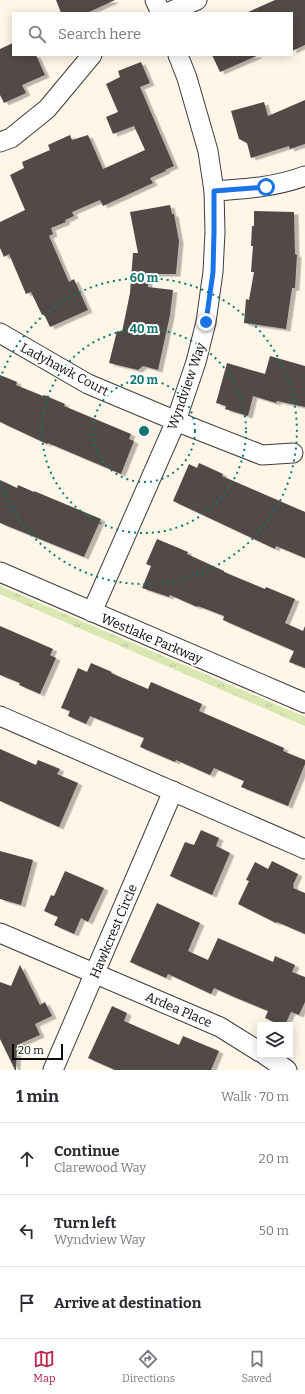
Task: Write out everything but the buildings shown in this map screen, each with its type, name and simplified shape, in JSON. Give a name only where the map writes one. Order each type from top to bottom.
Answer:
[{"type":"street","points":[[155,0],[161,12]]},
{"type":"street","points":[[169,12],[197,0]]},
{"type":"street","points":[[0,142],[11,138],[47,109],[91,56]]},
{"type":"street","name":"Wyndview Way","points":[[92,612],[176,421],[196,362],[206,322],[213,272],[214,191],[206,144],[187,78],[178,56]]},
{"type":"street","points":[[214,191],[266,187],[305,176]]},
{"type":"street","name":"Ladyhawk Court","points":[[0,333],[88,384],[176,421],[262,455],[293,453]]},
{"type":"street","name":"Westlake Parkway","points":[[0,572],[305,703]]},
{"type":"street","points":[[0,716],[305,849]]},
{"type":"street","name":"Hawkcrest Circle","points":[[53,1070],[173,791]]},
{"type":"street","name":"Ardea Place","points":[[0,933],[220,1027],[257,1050]]},
{"type":"street","points":[[269,1058],[287,1070]]},
{"type":"green space","points":[[0,586],[305,717],[305,726],[0,594]]},
{"type":"route","points":[[206,322],[213,272],[214,191],[266,187]]}]
